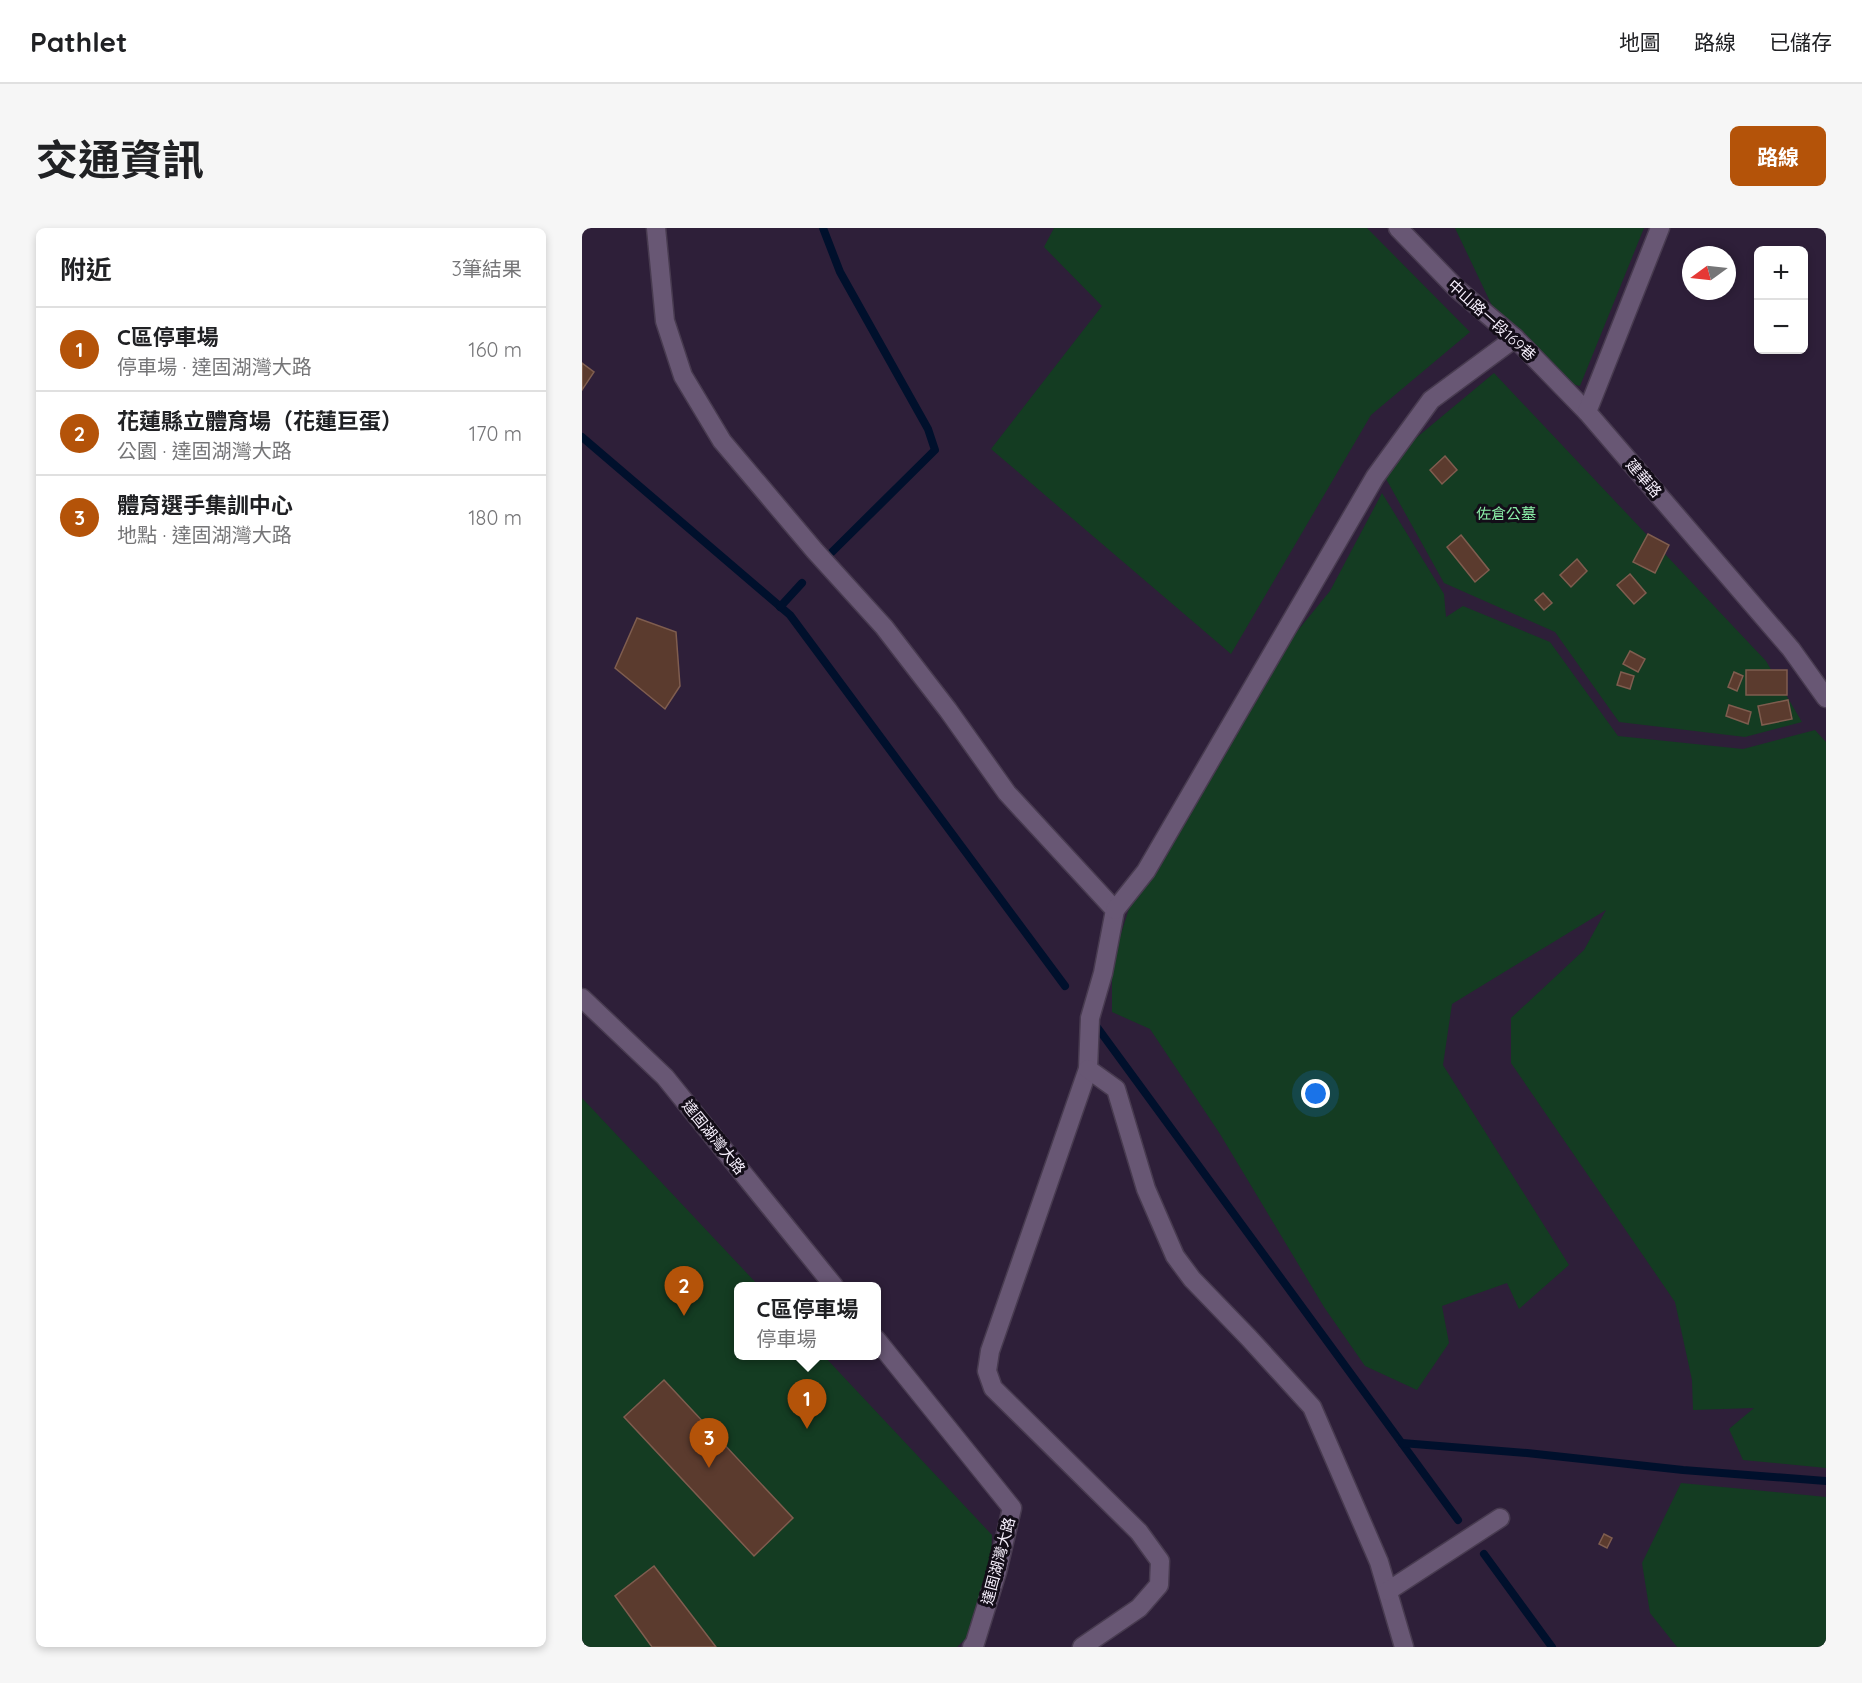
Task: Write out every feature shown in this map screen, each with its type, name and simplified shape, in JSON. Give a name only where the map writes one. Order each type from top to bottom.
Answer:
[{"type":"street","points":[[656,228],[665,321],[683,376],[722,441],[815,551],[884,627],[948,710],[1007,793],[1116,910]]},
{"type":"street","name":"中山路一段169巷","points":[[1398,228],[1457,289],[1515,338],[1587,412]]},
{"type":"street","points":[[1587,412],[1659,228]]},
{"type":"street","points":[[1082,1647],[1139,1608],[1159,1585],[1160,1562],[1139,1532],[1000,1396],[993,1388],[987,1371],[990,1351],[1088,1069],[1090,1018],[1103,973],[1116,910],[1146,871],[1375,477],[1431,400],[1515,338]]},
{"type":"street","name":"建華路","points":[[1587,412],[1791,649],[1826,698]]},
{"type":"street","name":"達固湖灣大路","points":[[582,998],[665,1077],[830,1282]]},
{"type":"street","points":[[1088,1069],[1116,1089],[1146,1190],[1175,1256],[1192,1279],[1312,1407],[1378,1562],[1404,1647]]},
{"type":"street","name":"達固湖灣大路","points":[[881,1345],[1012,1508],[997,1572],[972,1647]]},
{"type":"street","points":[[1388,1592],[1500,1518]]},
{"type":"green space","points":[[1054,228],[1367,228],[1470,332],[1371,415],[1231,654],[991,449],[1102,306],[1044,247]]},
{"type":"green space","points":[[1455,228],[1644,228],[1580,386],[1555,380],[1505,333]]},
{"type":"green space","name":"佐倉公墓","points":[[1494,373],[1766,661],[1802,722],[1745,737],[1619,722],[1555,632],[1444,583],[1380,468]]},
{"type":"green space","points":[[1382,493],[1444,594],[1446,617],[1463,606],[1550,642],[1618,736],[1743,749],[1815,730],[1826,742],[1826,1468],[1743,1460],[1729,1429],[1754,1408],[1693,1410],[1692,1380],[1675,1302],[1511,1063],[1511,1018],[1584,950],[1606,910],[1452,1004],[1443,1065],[1569,1265],[1519,1309],[1507,1283],[1442,1306],[1449,1343],[1417,1390],[1365,1366],[1324,1307],[1220,1134],[1150,1029],[1112,1012],[1112,962],[1133,896],[1294,635],[1330,591]]},
{"type":"green space","points":[[582,1098],[755,1282],[734,1282],[734,1360],[828,1360],[992,1535],[989,1616],[957,1647],[582,1647]]},
{"type":"green space","points":[[1681,1483],[1826,1497],[1826,1647],[1677,1647],[1650,1613],[1642,1563]]},
{"type":"building","points":[[582,363],[594,372],[582,390]]},
{"type":"building","points":[[1445,456],[1457,470],[1442,484],[1430,470]]},
{"type":"building","points":[[1648,534],[1669,545],[1655,573],[1633,562]]},
{"type":"building","points":[[1461,535],[1489,570],[1475,582],[1447,547]]},
{"type":"building","points":[[1577,559],[1587,571],[1571,587],[1560,575]]},
{"type":"building","points":[[1630,574],[1646,593],[1634,604],[1617,585]]},
{"type":"building","points":[[1543,593],[1552,603],[1544,610],[1535,600]]},
{"type":"building","points":[[637,618],[676,632],[680,686],[665,709],[615,668]]},
{"type":"building","points":[[1630,651],[1645,659],[1638,672],[1623,664]]},
{"type":"building","points":[[1746,670],[1787,670],[1787,695],[1746,695]]},
{"type":"building","points":[[1621,672],[1634,676],[1630,689],[1617,685]]},
{"type":"building","points":[[1734,672],[1743,676],[1737,691],[1728,687]]},
{"type":"building","points":[[1788,700],[1792,719],[1762,725],[1758,706]]},
{"type":"building","points":[[1729,705],[1751,712],[1748,724],[1726,716]]},
{"type":"building","points":[[664,1380],[793,1518],[754,1556],[624,1417]]},
{"type":"building","points":[[1604,1534],[1612,1538],[1607,1548],[1599,1544]]},
{"type":"building","points":[[654,1566],[716,1647],[652,1647],[615,1596]]},
{"type":"waterway","points":[[823,228],[840,272],[928,429],[935,450],[832,552]]},
{"type":"waterway","points":[[582,437],[790,615],[1065,986]]},
{"type":"waterway","points":[[780,607],[802,583]]},
{"type":"waterway","points":[[1094,1023],[1458,1520]]},
{"type":"waterway","points":[[1402,1443],[1527,1453],[1683,1470],[1826,1481]]},
{"type":"waterway","points":[[1484,1554],[1552,1647]]},
{"type":"place","name":"花蓮縣立體育場（花蓮巨蛋）","points":[[684,1316]]},
{"type":"place","name":"C區停車場","points":[[807,1429]]},
{"type":"place","name":"體育選手集訓中心","points":[[709,1468]]}]
